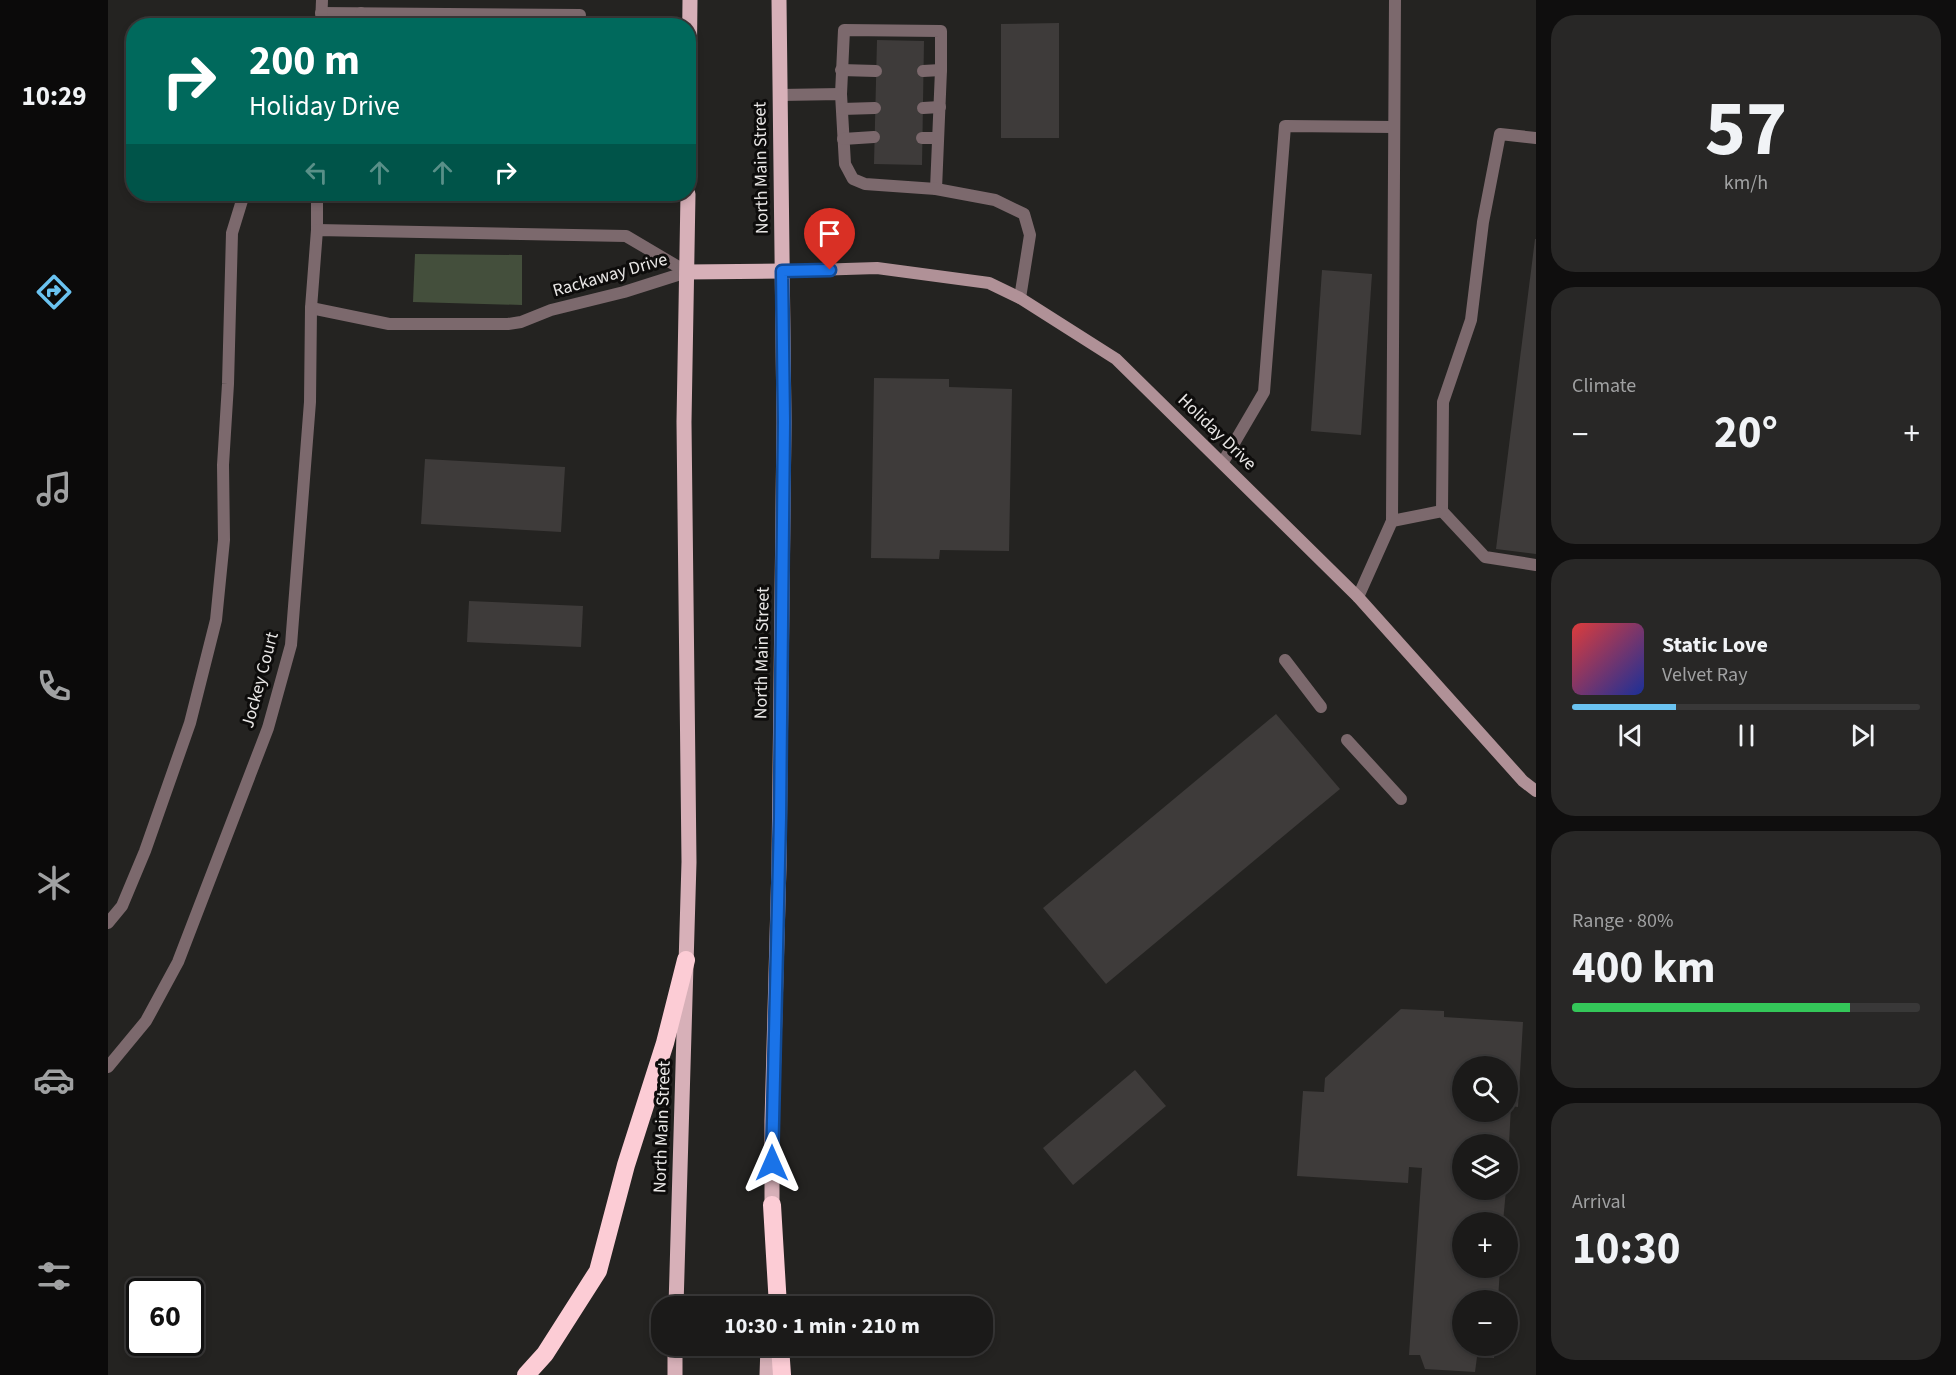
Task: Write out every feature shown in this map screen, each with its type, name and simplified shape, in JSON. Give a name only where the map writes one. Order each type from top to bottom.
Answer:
[{"type":"highway","points":[[526,1375],[545,1354],[598,1270],[686,960]]},
{"type":"highway","points":[[772,1204],[777,1296]]},
{"type":"highway","points":[[781,1356],[782,1375]]},
{"type":"main road","points":[[690,0],[690,18]]},
{"type":"main road","name":"North Main Street","points":[[769,1296],[780,817],[784,422],[779,0]]},
{"type":"main road","name":"North Main Street","points":[[676,1296],[688,862],[684,422],[688,201]]},
{"type":"main road","name":"Holiday Drive","points":[[782,271],[877,268],[989,284],[1020,298],[1116,358],[1358,597],[1523,781],[1536,790]]},
{"type":"main road","points":[[687,272],[782,271]]},
{"type":"main road","points":[[675,1356],[675,1375]]},
{"type":"main road","points":[[767,1375],[768,1356]]},
{"type":"street","points":[[1358,597],[1392,521],[1395,0]]},
{"type":"street","points":[[321,13],[354,18]]},
{"type":"street","points":[[416,18],[580,15]]},
{"type":"street","points":[[936,189],[941,31],[844,30],[841,70],[843,139],[845,164],[853,179],[865,183],[936,189],[995,200],[1024,214],[1030,235],[1020,298]]},
{"type":"street","points":[[841,70],[876,71]]},
{"type":"street","points":[[924,71],[941,70]]},
{"type":"street","points":[[780,95],[841,94]]},
{"type":"street","points":[[923,108],[940,107]]},
{"type":"street","points":[[842,109],[875,108]]},
{"type":"street","points":[[1223,462],[1264,392],[1285,126],[1394,127]]},
{"type":"street","points":[[1536,138],[1500,134],[1484,222],[1471,320],[1443,402],[1442,511],[1485,558],[1536,565]]},
{"type":"street","points":[[843,139],[874,137]]},
{"type":"street","points":[[922,138],[938,138]]},
{"type":"street","points":[[108,923],[122,906],[145,851],[190,723],[216,620],[224,540],[223,465],[228,384],[232,233],[242,201]]},
{"type":"street","name":"Jockey Court","points":[[108,1067],[146,1021],[178,962],[268,728],[291,645],[310,402],[311,308],[317,201]]},
{"type":"street","name":"Rackaway Drive","points":[[317,230],[626,236],[687,272]]},
{"type":"street","name":"Rackaway Drive","points":[[311,308],[389,324],[508,324],[687,272]]},
{"type":"street","points":[[1392,521],[1442,511]]},
{"type":"street","points":[[1285,660],[1321,707]]},
{"type":"street","points":[[1347,740],[1401,800]]},
{"type":"green space","points":[[415,254],[522,255],[522,305],[413,302]]},
{"type":"building","points":[[1059,23],[1059,138],[1001,138],[1001,24]]},
{"type":"building","points":[[877,40],[924,41],[922,165],[874,164]]},
{"type":"building","points":[[1536,239],[1536,554],[1496,549]]},
{"type":"building","points":[[1322,270],[1372,274],[1361,435],[1311,431]]},
{"type":"building","points":[[874,378],[949,379],[949,387],[1012,389],[1009,551],[940,550],[939,559],[871,558]]},
{"type":"building","points":[[425,459],[565,467],[561,532],[421,524]]},
{"type":"building","points":[[469,601],[583,606],[581,647],[467,642]]},
{"type":"building","points":[[1276,714],[1340,789],[1106,984],[1043,908]]},
{"type":"building","points":[[1401,1009],[1444,1011],[1444,1017],[1523,1022],[1518,1107],[1518,1056],[1452,1056],[1452,1122],[1510,1122],[1510,1134],[1452,1134],[1452,1200],[1505,1200],[1504,1212],[1452,1212],[1452,1278],[1499,1278],[1499,1290],[1452,1290],[1452,1356],[1494,1356],[1494,1358],[1477,1357],[1475,1372],[1425,1369],[1420,1355],[1409,1355],[1422,1168],[1409,1167],[1408,1183],[1297,1176],[1303,1091],[1324,1092],[1325,1078]]},
{"type":"building","points":[[1135,1070],[1166,1106],[1073,1185],[1043,1148]]},
{"type":"route","points":[[772,1163],[780,818],[784,422],[782,271],[830,270]]}]
